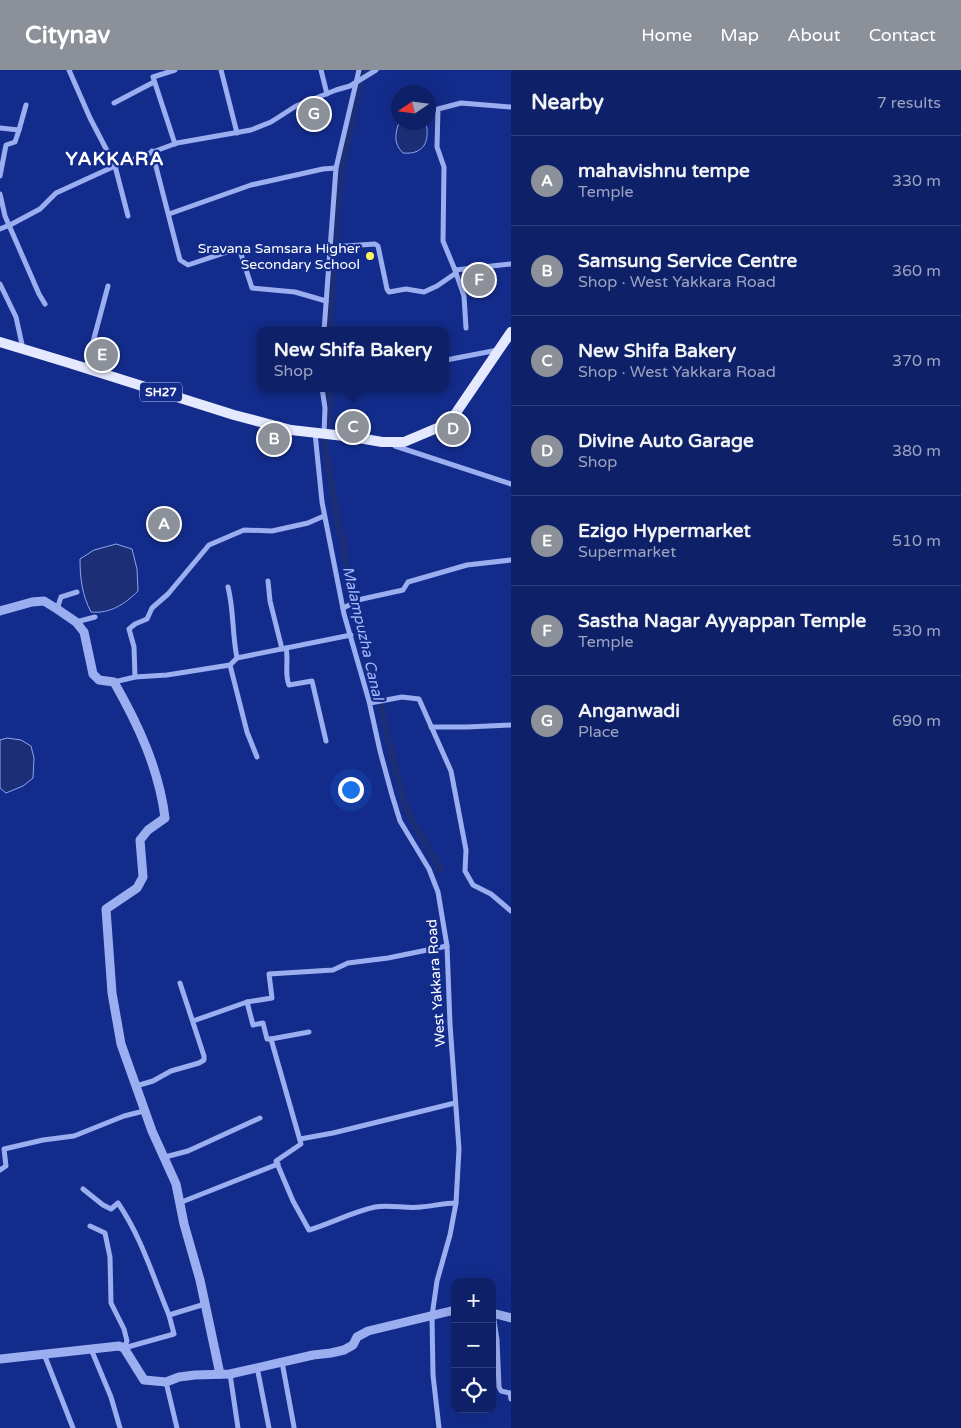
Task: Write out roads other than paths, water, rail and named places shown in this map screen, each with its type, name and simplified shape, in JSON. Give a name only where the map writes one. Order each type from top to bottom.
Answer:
[{"type":"main road","name":"SH27","points":[[0,342],[234,415],[291,430],[382,442],[404,442],[449,423],[511,332]]},
{"type":"street","points":[[69,70],[90,118],[115,166],[128,216]]},
{"type":"street","points":[[175,70],[153,77],[175,144]]},
{"type":"street","points":[[221,70],[237,133]]},
{"type":"street","points":[[321,70],[327,94]]},
{"type":"street","points":[[324,327],[336,168],[360,80],[359,70]]},
{"type":"street","points":[[0,229],[40,208],[56,193],[115,166],[175,144],[251,130],[271,122],[296,106],[350,86],[376,70]]},
{"type":"street","points":[[114,102],[154,82]]},
{"type":"street","points":[[466,328],[464,296],[443,241],[444,167],[437,147],[438,110],[461,103],[511,108]]},
{"type":"street","points":[[0,176],[6,145],[15,142],[26,106]]},
{"type":"street","points":[[0,128],[19,130]]},
{"type":"street","points":[[152,151],[180,260],[188,265],[239,248],[252,288],[295,292],[326,301]]},
{"type":"street","points":[[169,214],[251,185],[322,169],[336,168]]},
{"type":"street","points":[[0,194],[5,216],[45,304]]},
{"type":"street","points":[[331,247],[375,244],[378,246],[389,292],[406,289],[424,292],[437,286],[456,272],[511,264]]},
{"type":"street","points":[[0,284],[16,317],[24,349]]},
{"type":"street","points":[[86,368],[108,286]]},
{"type":"street","points":[[449,359],[499,350]]},
{"type":"street","name":"West Yakkara Road","points":[[323,392],[325,408],[323,433],[324,516],[342,608],[370,703],[380,752],[400,821],[429,869],[438,892],[447,946],[450,1024],[459,1149],[456,1203],[450,1235],[437,1281],[432,1375],[439,1428]]},
{"type":"street","points":[[382,442],[511,484]]},
{"type":"street","points":[[135,677],[134,647],[129,629],[147,619],[152,608],[168,594],[208,545],[244,530],[272,531],[291,528],[324,516]]},
{"type":"street","points":[[342,608],[362,599],[403,590],[408,582],[467,565],[511,560]]},
{"type":"street","points":[[268,581],[270,601],[288,660],[285,676],[289,685],[312,680],[326,741]]},
{"type":"street","points":[[228,587],[231,600],[233,639],[238,658]]},
{"type":"street","points":[[57,609],[61,597],[76,592]]},
{"type":"street","points":[[0,611],[32,602],[44,602],[57,609],[76,622],[84,632],[93,674],[99,680],[114,682],[135,677],[230,665],[238,658],[351,636]]},
{"type":"street","points":[[76,622],[95,617]]},
{"type":"street","points":[[230,665],[247,732],[257,756]]},
{"type":"street","points":[[114,682],[138,727],[158,781],[166,818],[148,830],[140,840],[143,877],[137,888],[106,908],[115,1015],[121,1044],[144,1111],[176,1184],[187,1238],[200,1280],[220,1374]]},
{"type":"street","points":[[370,703],[402,696],[419,699],[451,771],[466,850],[465,871],[473,885],[491,894],[511,911]]},
{"type":"street","points":[[431,727],[511,725]]},
{"type":"street","points":[[193,1021],[247,1002],[272,998],[269,974],[333,970],[348,963],[388,958],[447,946]]},
{"type":"street","points":[[135,1086],[153,1081],[171,1071],[204,1060],[180,983]]},
{"type":"street","points":[[247,1002],[253,1025],[263,1024],[267,1040],[309,1032]]},
{"type":"street","points":[[271,1039],[301,1144],[276,1161],[293,1201],[309,1230],[337,1221],[346,1215],[378,1206],[421,1208],[442,1203],[456,1203]]},
{"type":"street","points":[[300,1139],[333,1133],[455,1103]]},
{"type":"street","points":[[0,1170],[6,1166],[2,1147],[74,1136],[124,1116],[144,1111]]},
{"type":"street","points":[[165,1157],[188,1151],[260,1118]]},
{"type":"street","points":[[179,1203],[278,1164]]},
{"type":"street","points":[[0,1359],[91,1348],[119,1346],[124,1348],[174,1334],[169,1315],[149,1262],[127,1216],[118,1204],[110,1209],[83,1189]]},
{"type":"street","points":[[90,1226],[105,1233],[110,1257],[111,1303],[124,1329],[126,1341],[124,1348],[144,1380],[166,1382],[187,1376],[230,1374],[313,1355],[332,1354],[352,1345],[357,1337],[368,1331],[451,1311]]},
{"type":"street","points":[[169,1315],[205,1304]]},
{"type":"street","points":[[496,1314],[511,1318]]},
{"type":"street","points":[[494,1323],[499,1388],[501,1391],[510,1393],[511,1399]]},
{"type":"street","points":[[91,1348],[111,1397],[120,1428]]},
{"type":"street","points":[[44,1354],[74,1428]]},
{"type":"street","points":[[282,1362],[294,1427]]},
{"type":"street","points":[[257,1367],[269,1428]]},
{"type":"street","points":[[230,1374],[238,1428]]},
{"type":"street","points":[[166,1382],[177,1428]]},
{"type":"water","points":[[397,130],[427,130],[424,145],[416,152],[403,153],[398,146]]},
{"type":"water","points":[[116,544],[132,549],[137,569],[138,591],[128,600],[111,610],[91,612],[82,586],[80,559],[94,550]]},
{"type":"water","points":[[7,738],[21,740],[31,746],[34,758],[33,778],[23,786],[6,793],[0,788],[0,740]]},
{"type":"waterway","name":"Malampuzha Canal","points":[[330,327],[341,172],[364,70]]},
{"type":"waterway","name":"Malampuzha Canal","points":[[329,392],[331,402],[325,446],[338,524],[343,541],[347,573],[405,805],[440,869]]},
{"type":"place","name":"Anganwadi","points":[[314,114]]},
{"type":"place","name":"Sravana Samsara Higher Secondary School","points":[[370,256]]},
{"type":"place","name":"Sastha Nagar Ayyappan Temple","points":[[479,280]]},
{"type":"place","name":"Ezigo Hypermarket","points":[[102,355]]},
{"type":"place","name":"New Shifa Bakery","points":[[353,427]]},
{"type":"place","name":"Divine Auto Garage","points":[[453,429]]},
{"type":"place","name":"Samsung Service Centre","points":[[274,439]]},
{"type":"place","name":"mahavishnu tempe","points":[[164,524]]},
{"type":"district","name":"YAKKARA","points":[[115,159]]}]
